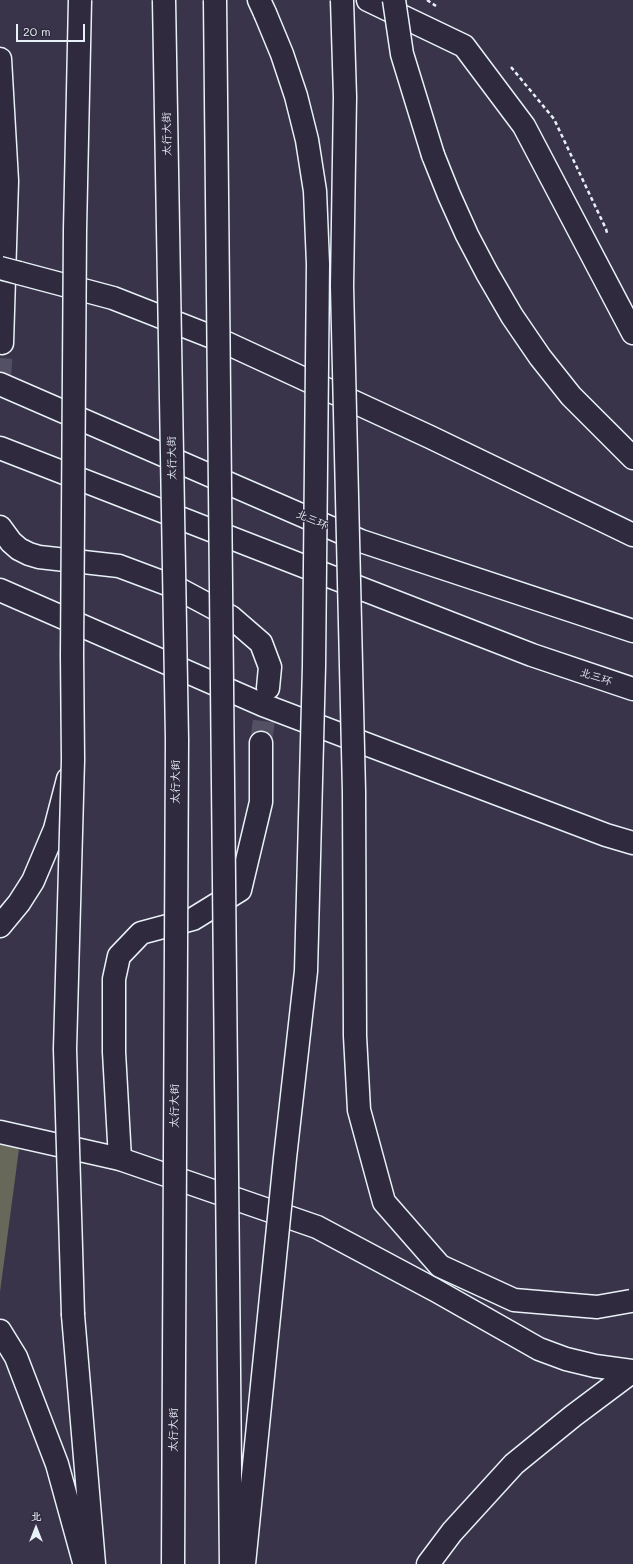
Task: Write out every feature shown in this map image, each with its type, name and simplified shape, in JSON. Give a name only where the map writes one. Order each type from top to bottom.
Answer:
[{"type":"main road","points":[[68,0],[78,45]]},
{"type":"main road","points":[[80,0],[78,45],[72,624],[73,760],[65,1048],[73,1315],[94,1564]]},
{"type":"main road","name":"太行大街","points":[[164,0],[176,739],[173,1564]]},
{"type":"main road","points":[[214,0],[231,1564]]},
{"type":"main road","points":[[244,1564],[285,1158],[306,971],[314,666],[318,272],[315,191],[307,140],[296,96],[282,54],[259,0]]},
{"type":"main road","points":[[342,0],[345,97],[342,286],[354,792],[355,1036],[359,1110],[384,1202],[440,1266],[514,1300],[597,1306],[632,1300]]},
{"type":"main road","points":[[368,0],[464,46],[524,126],[633,333]]},
{"type":"main road","points":[[394,0],[402,54],[433,155],[449,196],[486,273],[512,316],[540,357],[571,396],[633,458]]},
{"type":"main road","points":[[0,60],[7,181],[2,343]]},
{"type":"main road","points":[[10,270],[113,298],[220,340],[423,434],[633,535]]},
{"type":"main road","name":"北三环","points":[[0,384],[361,541],[633,631]]},
{"type":"main road","name":"北三环","points":[[0,448],[532,655],[633,689]]},
{"type":"main road","points":[[0,527],[11,542],[19,549],[29,554],[39,557],[119,566],[175,587],[231,617],[261,643],[270,667],[268,688]]},
{"type":"main road","points":[[0,590],[263,705],[633,843]]},
{"type":"main road","points":[[120,1159],[114,1052],[114,979],[119,956],[141,933],[193,919],[240,890],[261,802],[261,743]]},
{"type":"main road","points":[[0,926],[19,903],[36,875],[55,829],[73,760]]},
{"type":"main road","points":[[606,834],[633,853]]},
{"type":"main road","points":[[0,1132],[120,1159],[317,1227],[435,1290],[538,1349],[595,1366],[633,1371]]},
{"type":"main road","points":[[0,1331],[16,1357],[57,1464],[84,1564]]},
{"type":"main road","points":[[428,1564],[452,1532],[514,1464],[573,1416],[633,1371]]},
{"type":"green space","points":[[21,1134],[0,1292],[0,1136]]},
{"type":"tunnel","points":[[0,380],[2,343]]},
{"type":"tunnel","points":[[261,743],[268,688]]}]
